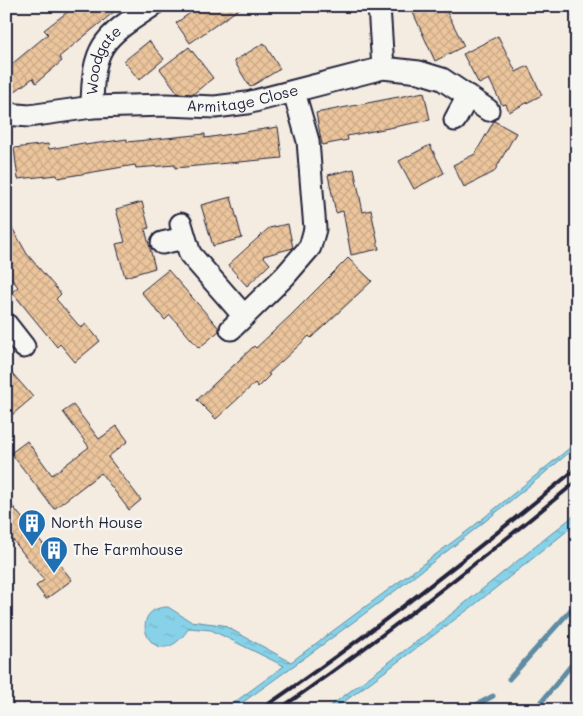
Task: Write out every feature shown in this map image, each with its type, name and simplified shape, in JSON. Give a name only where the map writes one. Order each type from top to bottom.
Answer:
[{"type":"street","name":"Woodgate","points":[[92,107],[93,74],[98,51],[113,35],[152,6]]},
{"type":"street","points":[[379,6],[383,68]]},
{"type":"street","name":"Armitage Close","points":[[6,114],[29,116],[92,107],[167,105],[215,107],[247,103],[383,68],[419,72],[442,79],[488,110]]},
{"type":"street","points":[[162,244],[182,231],[190,254],[237,322],[285,276],[310,247],[315,229],[308,141],[294,92]]},
{"type":"street","points":[[455,120],[468,96]]},
{"type":"water","points":[[577,442],[577,446],[450,549],[320,647],[232,710],[224,710],[284,666],[211,630],[189,628],[176,642],[164,647],[155,645],[148,637],[145,628],[147,618],[154,610],[168,607],[190,621],[223,625],[291,662],[470,529]]},
{"type":"water","points":[[577,513],[577,523],[473,606],[333,710],[325,710],[424,636]]},
{"type":"building","points":[[75,6],[121,6],[59,57],[62,61],[36,83],[33,78],[6,98],[6,69],[48,34],[44,30]]},
{"type":"building","points":[[200,6],[243,6],[190,43],[176,23]]},
{"type":"building","points":[[410,6],[444,6],[464,46],[435,61]]},
{"type":"building","points":[[498,36],[516,72],[528,66],[542,95],[509,112],[506,104],[502,105],[489,79],[479,84],[463,54]]},
{"type":"building","points":[[149,41],[164,59],[139,80],[124,61]]},
{"type":"building","points":[[264,43],[280,69],[250,87],[234,61]]},
{"type":"building","points":[[189,47],[213,78],[193,94],[178,93],[160,69]]},
{"type":"building","points":[[424,92],[430,120],[347,136],[348,140],[322,145],[316,113]]},
{"type":"building","points":[[494,121],[516,133],[494,172],[464,187],[453,165],[475,154]]},
{"type":"building","points":[[278,127],[282,158],[175,168],[175,165],[136,168],[135,165],[58,178],[57,175],[18,179],[14,148],[48,144],[49,149],[84,143],[85,145],[127,139],[127,142],[205,134],[205,138]]},
{"type":"building","points":[[430,145],[444,173],[414,189],[399,161]]},
{"type":"building","points":[[354,169],[363,212],[371,210],[379,249],[351,255],[343,211],[336,213],[328,175]]},
{"type":"building","points":[[231,197],[242,238],[213,246],[201,205]]},
{"type":"building","points":[[142,202],[149,228],[145,229],[155,268],[125,277],[116,244],[125,242],[116,209]]},
{"type":"building","points":[[6,217],[27,254],[61,294],[56,299],[81,328],[86,324],[100,341],[75,362],[60,344],[57,347],[12,292],[18,287],[6,271]]},
{"type":"building","points":[[288,224],[293,248],[263,256],[270,264],[247,286],[228,265],[269,228]]},
{"type":"building","points":[[348,258],[372,281],[311,338],[309,336],[268,374],[270,375],[258,387],[255,383],[216,419],[197,400],[254,346],[256,348]]},
{"type":"building","points":[[168,270],[219,328],[219,331],[199,348],[170,315],[165,320],[141,292]]},
{"type":"building","points":[[6,366],[33,397],[6,420]]},
{"type":"building","points":[[73,405],[99,439],[117,426],[128,441],[108,457],[141,500],[129,510],[101,473],[54,509],[11,453],[27,441],[52,475],[89,447],[63,412]]},
{"type":"building","points":[[6,498],[72,580],[46,599],[36,586],[44,580],[6,531]]},
{"type":"waterway","points":[[509,679],[577,603]]},
{"type":"waterway","points":[[535,710],[577,658]]},
{"type":"waterway","points":[[467,710],[493,696]]},
{"type":"railway","points":[[260,710],[301,682],[421,592],[577,468]]},
{"type":"railway","points":[[278,710],[355,656],[430,599],[577,481]]},
{"type":"place","name":"North House","points":[[32,547]]},
{"type":"place","name":"The Farmhouse","points":[[54,574]]}]
